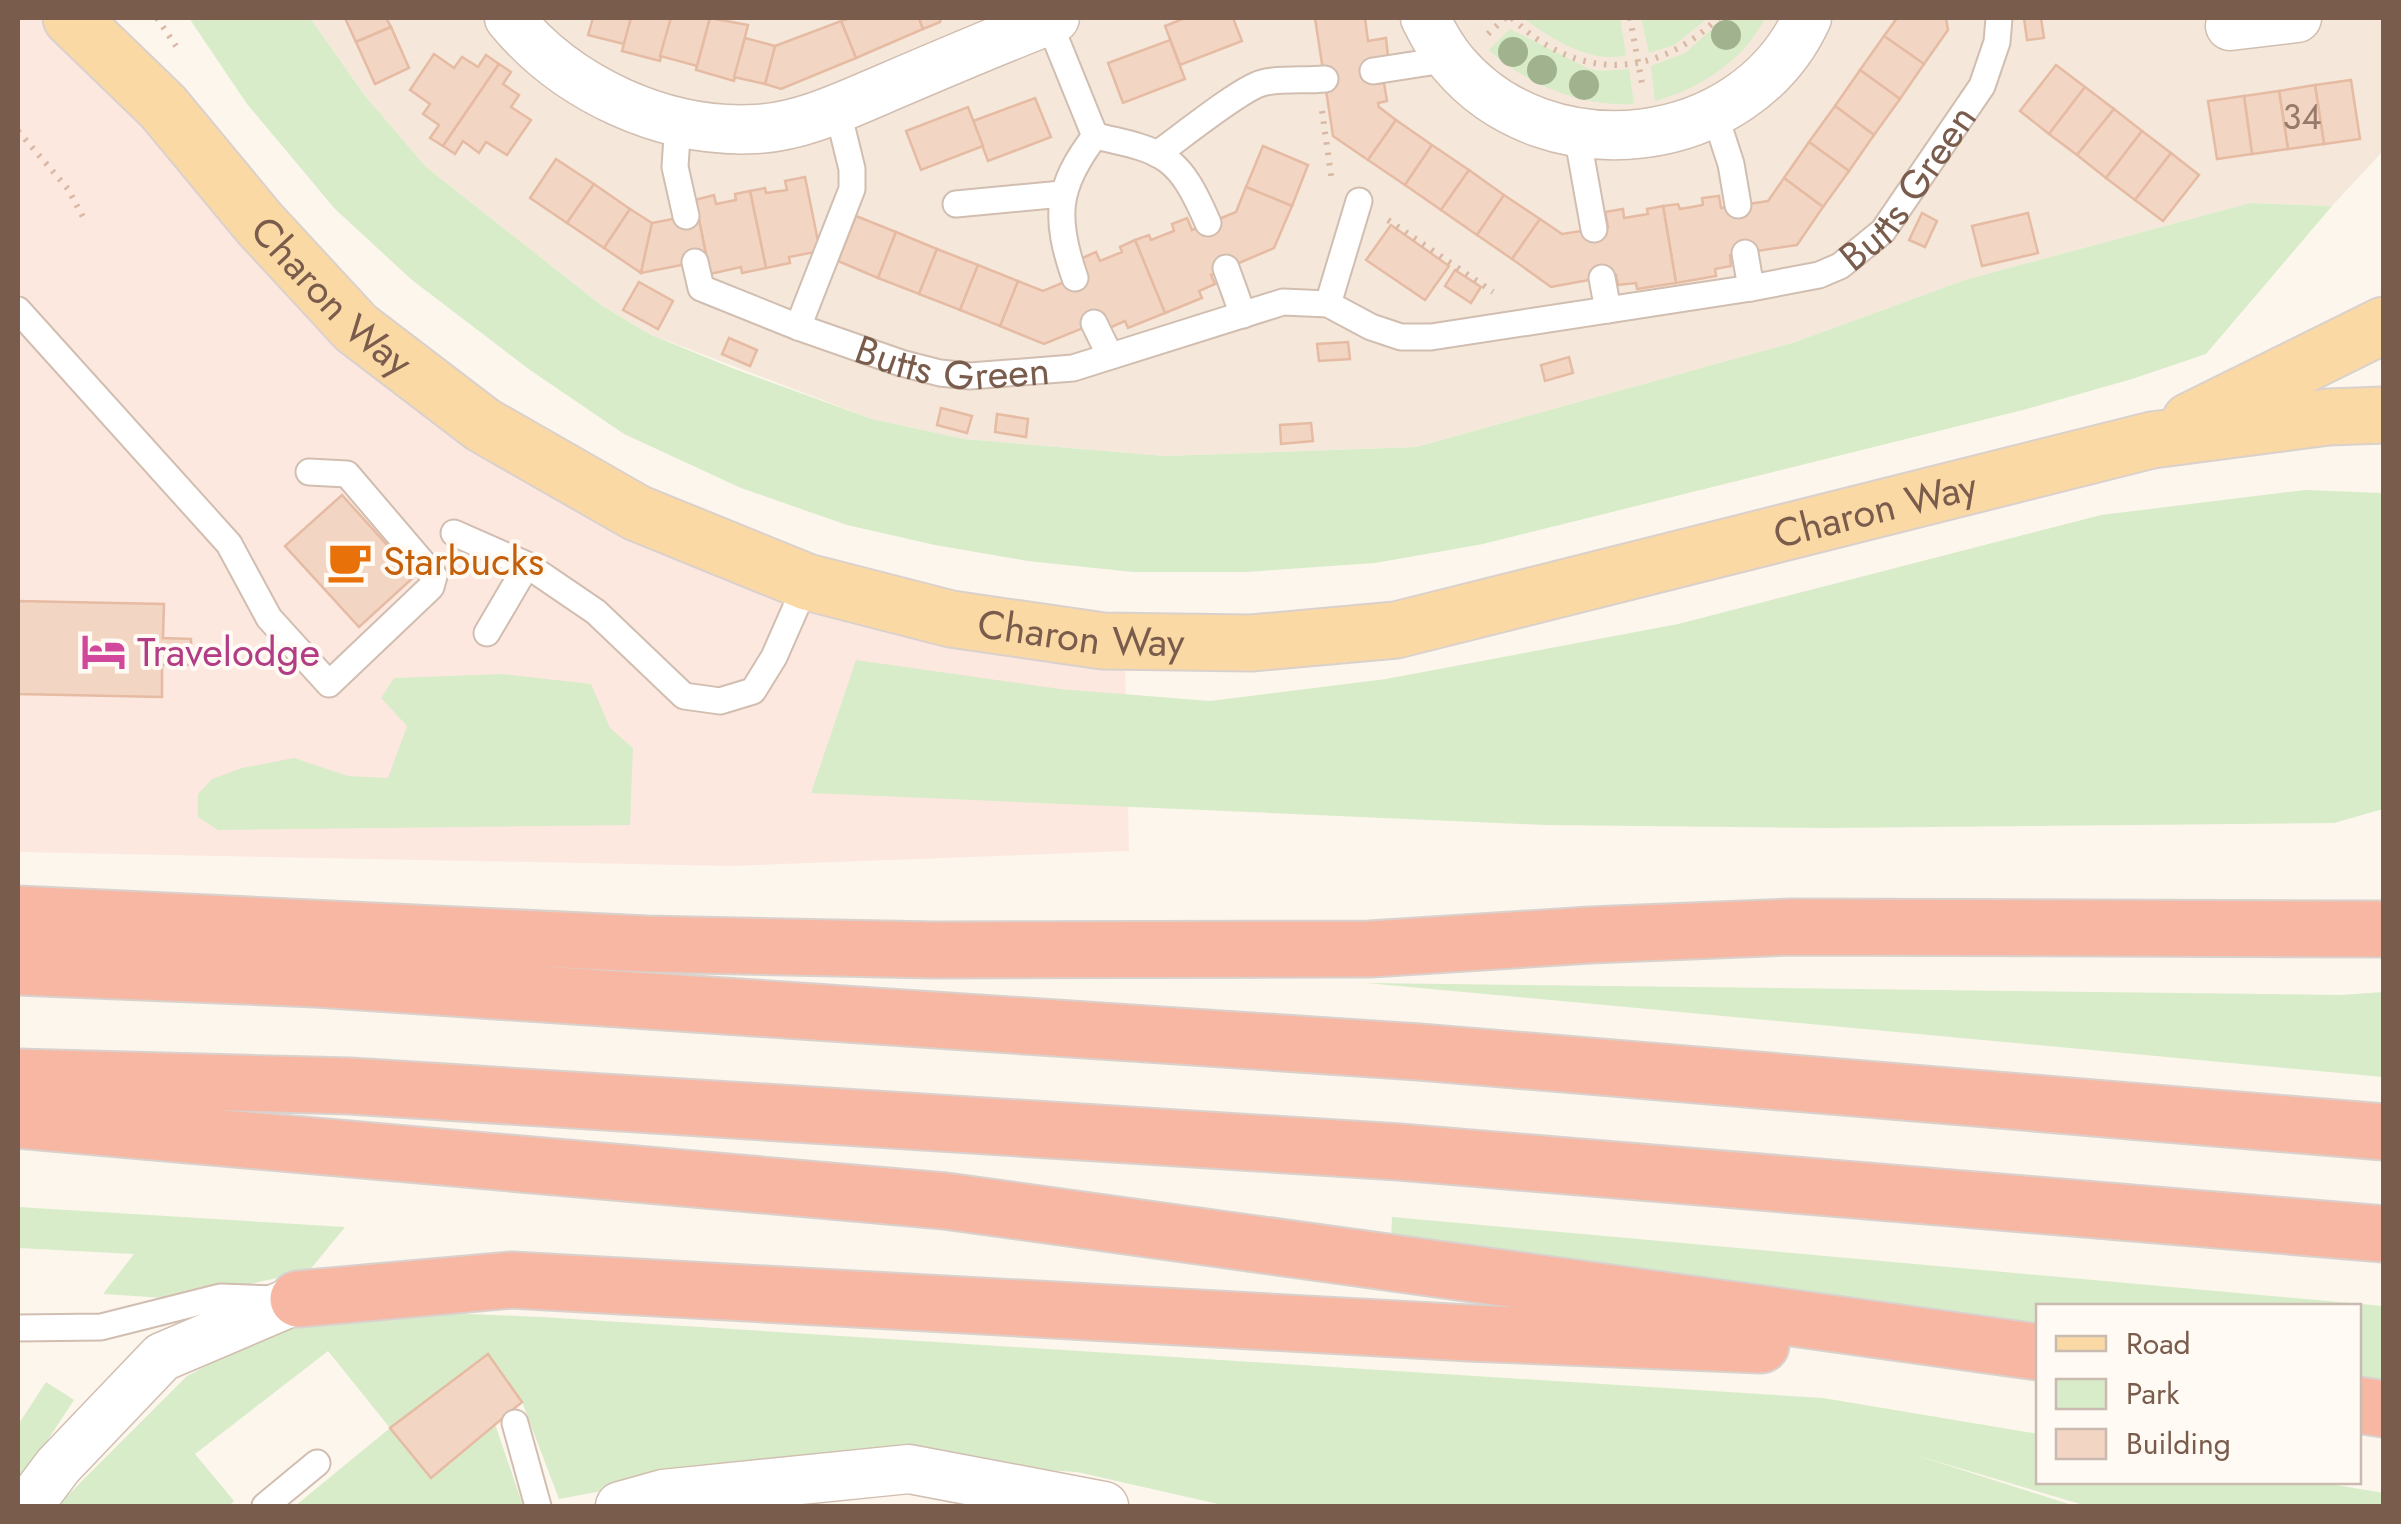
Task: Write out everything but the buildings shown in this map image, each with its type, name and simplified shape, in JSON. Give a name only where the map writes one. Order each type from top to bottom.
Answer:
[{"type":"highway","points":[[18,914],[626,944],[934,950],[1370,949],[1790,927],[2384,928]]},
{"type":"highway","points":[[18,968],[316,978],[1419,1052],[2384,1132]]},
{"type":"highway","points":[[18,1076],[350,1086],[1438,1154],[2384,1234]]},
{"type":"highway","points":[[18,1120],[945,1201],[2036,1355]]},
{"type":"highway","points":[[298,1299],[512,1280],[1470,1333],[2036,1355]]},
{"type":"main road","name":"Charon Way","points":[[71,18],[163,107],[259,223],[356,328],[484,425],[638,513],[807,582],[951,619],[1103,640],[1251,643],[1396,630],[2152,440],[2328,417],[2384,415]]},
{"type":"main road","name":"Charon Way","points":[[112,18],[163,107]]},
{"type":"main road","name":"Charon Way","points":[[2152,440],[2384,324]]},
{"type":"street","points":[[509,18],[553,61],[590,87],[630,106],[678,121],[727,129],[788,124],[837,108],[1050,18]]},
{"type":"street","points":[[1436,36],[1474,84],[1504,105],[1577,134],[1612,137],[1650,134],[1714,112],[1763,80],[1807,18]]},
{"type":"street","points":[[2230,26],[2298,18]]},
{"type":"street","points":[[28,1506],[58,1466],[162,1357],[298,1299]]},
{"type":"street","points":[[620,1506],[662,1494],[910,1469],[1104,1506]]},
{"type":"lane","points":[[1050,18],[1095,136]]},
{"type":"lane","name":"Butts Green","points":[[696,262],[702,288],[798,327],[901,362],[940,373],[970,376],[1073,368],[1283,302],[1328,304],[1370,327],[1401,337],[1431,337],[1751,288],[1840,266],[1883,231],[1982,86],[1999,18]]},
{"type":"lane","points":[[1373,71],[1431,62],[1436,36]]},
{"type":"lane","points":[[1157,154],[1258,84],[1322,79]]},
{"type":"lane","name":"Butts Green","points":[[798,327],[852,189],[852,169],[837,108]]},
{"type":"lane","points":[[1714,112],[1724,139],[1738,206]]},
{"type":"lane","points":[[678,121],[675,167],[686,216]]},
{"type":"lane","points":[[1577,134],[1594,229]]},
{"type":"lane","points":[[1095,136],[1157,154],[1177,165],[1208,223]]},
{"type":"lane","points":[[1076,278],[1062,235],[1062,194],[1095,136]]},
{"type":"lane","points":[[956,204],[1062,194]]},
{"type":"lane","points":[[1328,304],[1359,200]]},
{"type":"lane","points":[[1746,253],[1751,288]]},
{"type":"lane","points":[[1226,268],[1243,315]]},
{"type":"lane","points":[[1602,278],[1608,310]]},
{"type":"lane","points":[[18,310],[228,544],[269,618],[328,684],[431,587],[434,576],[347,474],[309,472]]},
{"type":"lane","name":"Butts Green","points":[[1094,322],[1110,356]]},
{"type":"lane","points":[[454,533],[527,565],[596,612],[684,696],[720,701],[753,690],[774,657],[807,582]]},
{"type":"lane","points":[[486,632],[527,565]]},
{"type":"lane","points":[[18,1328],[101,1327],[220,1297],[298,1299]]},
{"type":"lane","points":[[515,1422],[538,1506]]},
{"type":"lane","points":[[265,1506],[317,1463]]},
{"type":"path","points":[[157,18],[184,57]]},
{"type":"path","points":[[1512,18],[1567,55],[1614,65],[1662,58],[1718,18]]},
{"type":"path","points":[[1630,18],[1650,134]]},
{"type":"path","points":[[1322,79],[1331,182],[1536,321]]},
{"type":"path","points":[[18,131],[68,189],[83,217]]},
{"type":"shaded area","points":[[18,18],[65,18],[335,342],[368,373],[499,451],[1125,661],[1129,851],[732,866],[18,852]]},
{"type":"shaded area","points":[[310,18],[2383,18],[2383,151],[2332,206],[2250,203],[1965,280],[1795,342],[1416,447],[1165,456],[964,439],[872,419],[649,334],[601,305],[426,167],[366,97]]},
{"type":"green space","points":[[189,18],[310,18],[366,97],[426,167],[601,305],[649,334],[872,419],[964,439],[1165,456],[1416,447],[1795,342],[1965,280],[2250,203],[2332,206],[2206,354],[2132,379],[2023,410],[1483,544],[1375,563],[1245,572],[1133,572],[1028,561],[847,525],[741,488],[624,434],[530,370],[412,280],[335,209],[247,104]]},
{"type":"green space","points":[[1527,18],[1620,18],[1626,55],[1600,56],[1573,48]]},
{"type":"green space","points":[[1641,18],[1708,18],[1674,45],[1649,53]]},
{"type":"green space","points":[[1725,18],[1765,18],[1745,47],[1719,71],[1688,89],[1655,101],[1651,66],[1685,53]]},
{"type":"green space","points":[[1510,29],[1589,69],[1629,69],[1634,104],[1575,97],[1520,74],[1489,50]]},
{"type":"green space","points":[[2305,490],[2383,493],[2383,809],[2334,823],[1827,828],[1546,825],[811,793],[856,660],[1060,689],[1210,701],[1386,679],[1678,624],[2101,515]]},
{"type":"green space","points":[[502,674],[591,684],[610,728],[633,748],[630,825],[218,830],[198,817],[198,794],[212,779],[242,768],[294,758],[348,776],[388,778],[407,726],[381,698],[394,678]]},
{"type":"green space","points":[[1366,983],[2341,995],[2383,992],[2383,1077]]},
{"type":"green space","points":[[18,1207],[345,1227],[309,1271],[181,1299],[103,1294],[134,1254],[18,1248]]},
{"type":"green space","points":[[1392,1217],[2361,1304],[2036,1304],[2036,1335],[1391,1241]]},
{"type":"green space","points":[[2361,1304],[2383,1306],[2383,1389],[2361,1385]]},
{"type":"green space","points":[[403,1311],[1823,1398],[2036,1434],[2036,1484],[2330,1484],[2384,1493],[2383,1506],[2087,1506],[1915,1455],[2075,1506],[1227,1506],[1077,1472],[862,1459],[756,1462],[559,1499],[522,1402],[487,1354],[390,1428],[328,1351],[195,1454],[234,1501],[229,1506],[57,1506],[187,1376],[295,1318]]},
{"type":"green space","points":[[46,1382],[74,1400],[18,1485],[18,1425]]},
{"type":"green space","points":[[495,1424],[523,1506],[295,1506],[390,1428],[431,1478]]},
{"type":"place","name":"Starbucks","points":[[350,561]]},
{"type":"place","name":"Travelodge","points":[[104,652]]}]
